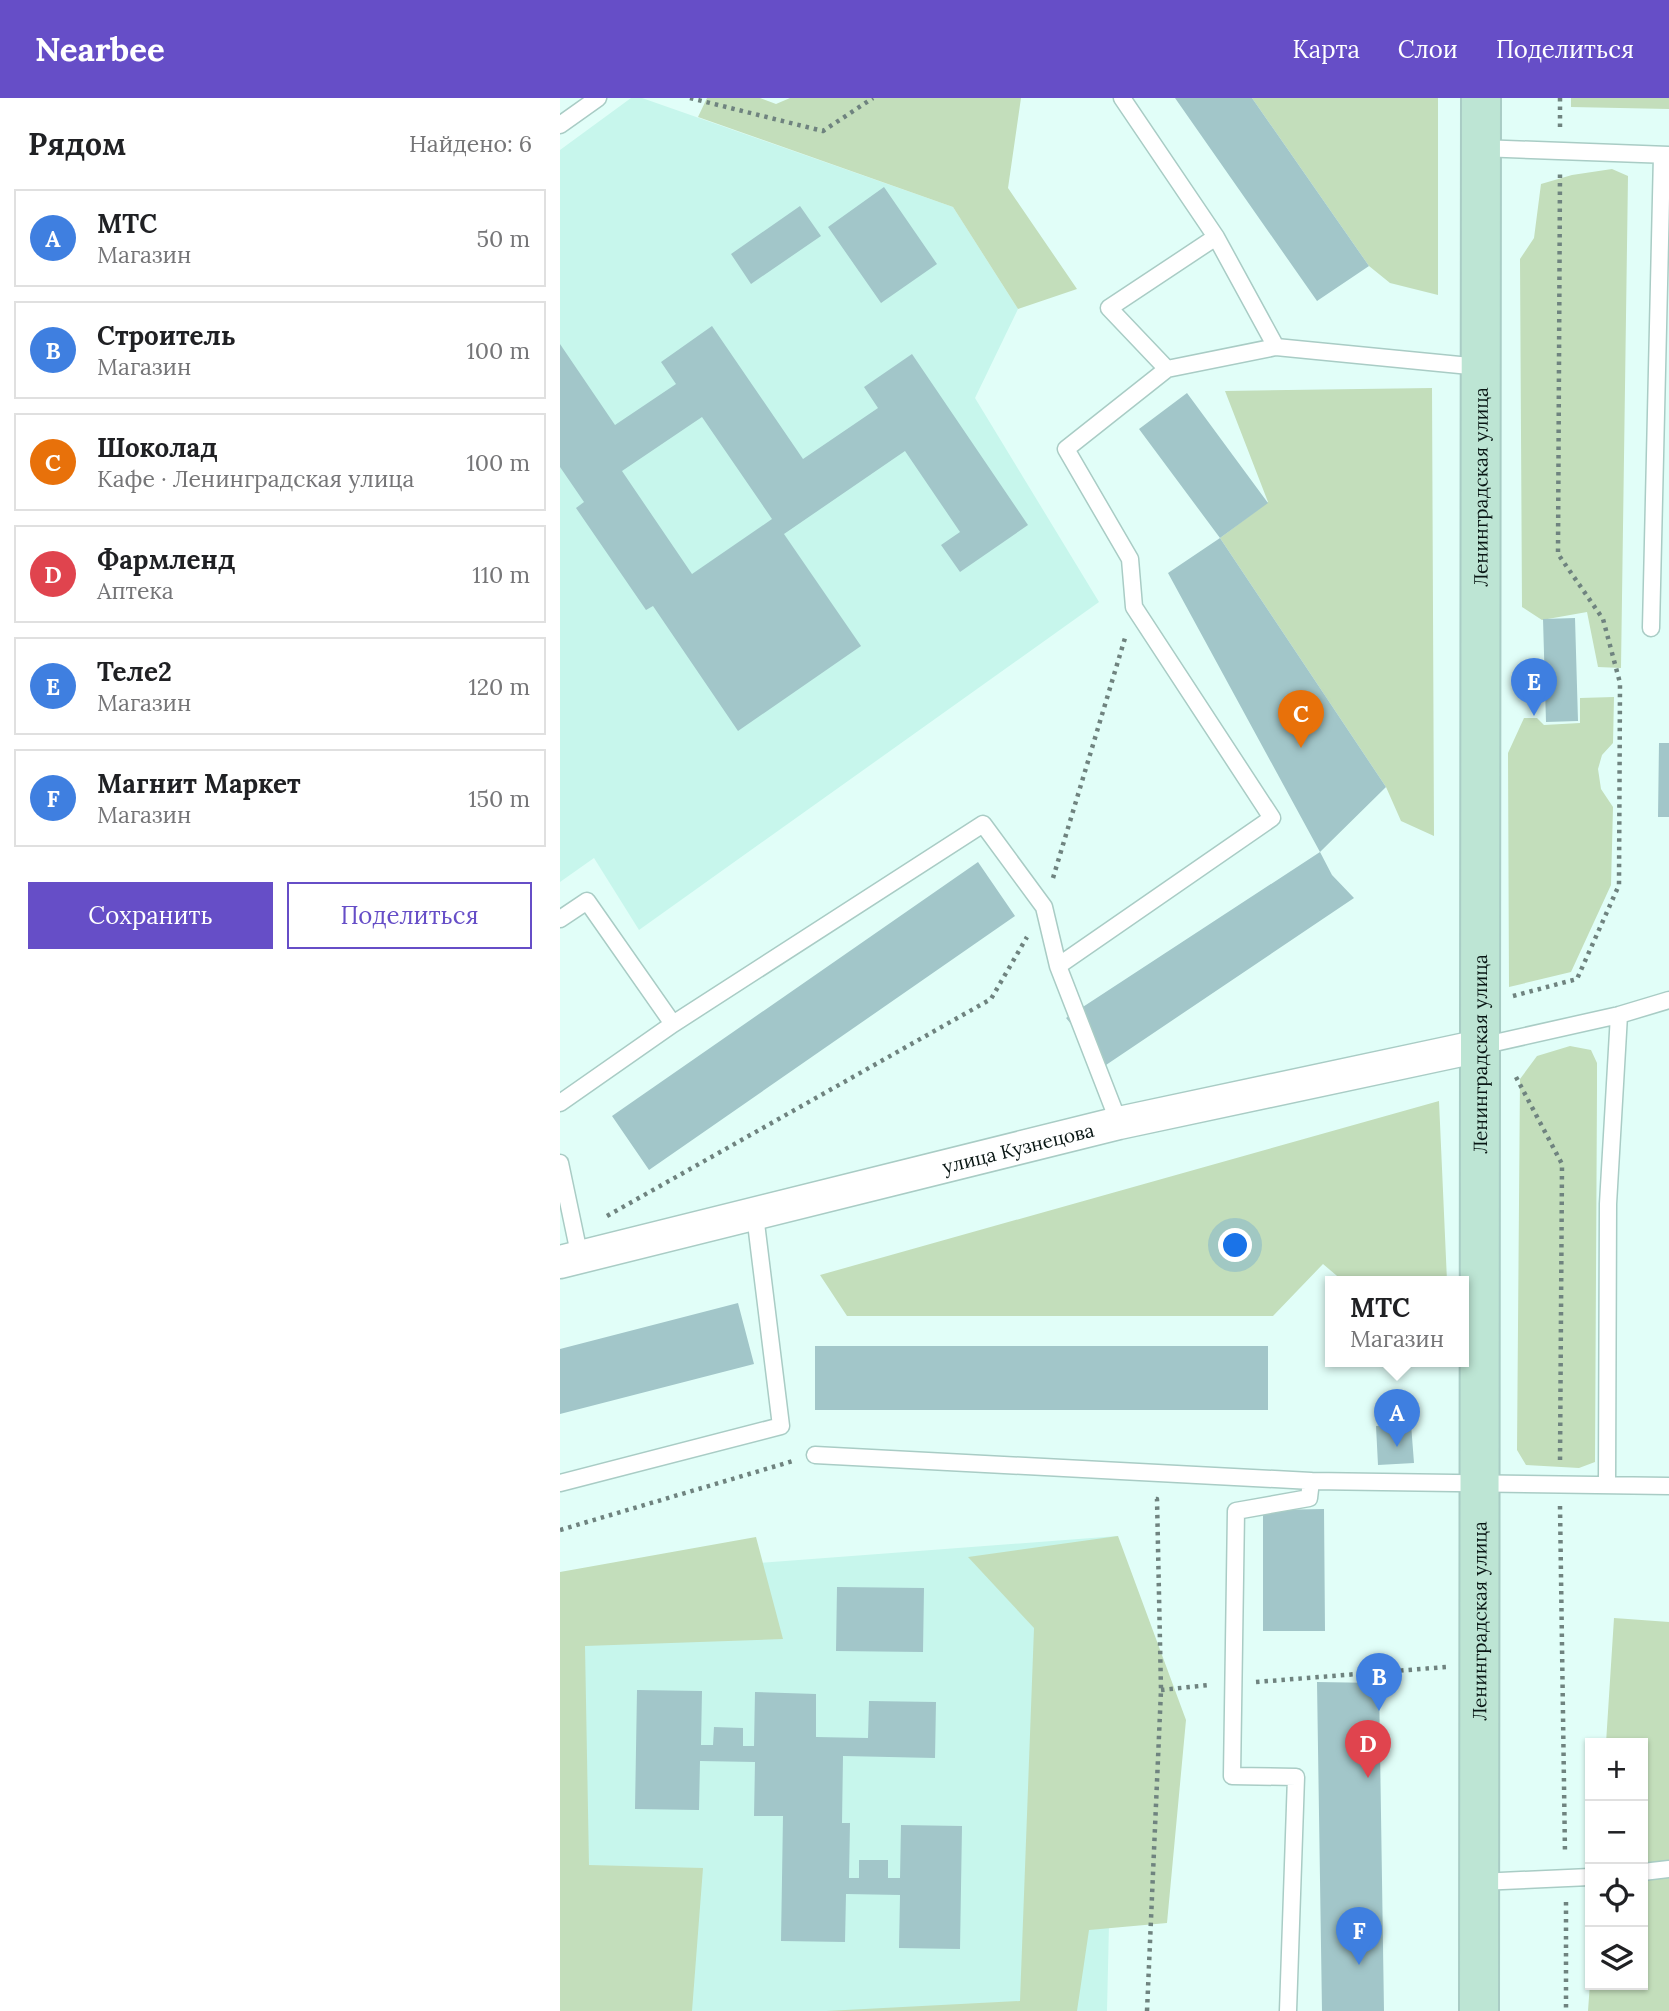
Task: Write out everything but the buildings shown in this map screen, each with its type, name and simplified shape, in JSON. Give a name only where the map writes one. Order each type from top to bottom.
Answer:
[{"type":"main road","name":"Ленинградская улица","points":[[1479,2011],[1480,98]]},
{"type":"street","name":"улица Кузнецова","points":[[571,1251],[755,1215],[1119,1123],[1480,1046]]},
{"type":"lane","points":[[560,125],[598,98]]},
{"type":"lane","points":[[1122,98],[1216,237],[1276,347]]},
{"type":"lane","points":[[1480,148],[1665,155],[1651,628]]},
{"type":"lane","points":[[1167,369],[1109,308],[1216,237]]},
{"type":"lane","points":[[1058,966],[1272,818],[1134,607],[1130,559],[1066,449],[1167,369],[1276,347],[1480,366]]},
{"type":"lane","points":[[560,1103],[673,1024],[983,824],[1044,907],[1058,966],[1119,1123]]},
{"type":"lane","points":[[560,919],[587,901],[673,1024]]},
{"type":"lane","points":[[1480,1046],[1619,1015],[1669,1000]]},
{"type":"lane","points":[[1607,1485],[1608,1204],[1619,1015]]},
{"type":"lane","points":[[560,1163],[571,1251]]},
{"type":"lane","points":[[560,1483],[781,1426],[755,1215]]},
{"type":"lane","points":[[815,1455],[1311,1480],[1669,1486]]},
{"type":"lane","points":[[1288,2011],[1296,1777],[1232,1776],[1236,1511],[1309,1498],[1311,1480]]},
{"type":"lane","points":[[1648,1871],[1669,1869]]},
{"type":"lane","points":[[1479,1882],[1585,1877]]},
{"type":"path","points":[[690,98],[823,131],[873,98]]},
{"type":"path","points":[[571,1251],[991,999],[1044,907],[1134,607]]},
{"type":"path","points":[[560,1530],[815,1455]]},
{"type":"path","points":[[1143,1497],[1157,1499],[1161,1689],[1147,2011]]},
{"type":"path","points":[[1161,1689],[1479,1665]]},
{"type":"shaded area","points":[[631,98],[642,98],[953,207],[1018,309],[975,398],[1099,602],[639,930],[594,858],[560,882],[560,150]]},
{"type":"shaded area","points":[[707,98],[760,98],[776,104],[790,98],[1021,98],[1008,188],[1077,289],[1018,309],[953,207],[698,117]]},
{"type":"shaded area","points":[[1252,98],[1438,98],[1438,295],[1390,283],[1369,266]]},
{"type":"shaded area","points":[[1571,98],[1669,98],[1669,109],[1571,107]]},
{"type":"shaded area","points":[[1612,169],[1628,176],[1621,668],[1598,667],[1587,612],[1542,620],[1522,607],[1520,259],[1534,238],[1541,184],[1572,175]]},
{"type":"shaded area","points":[[1432,388],[1434,836],[1401,821],[1386,787],[1220,538],[1268,502],[1225,391]]},
{"type":"shaded area","points":[[1614,697],[1613,743],[1602,755],[1598,769],[1601,789],[1613,807],[1611,885],[1571,972],[1509,987],[1508,753],[1524,718],[1537,718],[1544,725],[1580,723],[1580,698]]},
{"type":"shaded area","points":[[1570,1046],[1591,1050],[1597,1063],[1595,1462],[1579,1468],[1526,1465],[1517,1450],[1520,1079],[1537,1056]]},
{"type":"shaded area","points":[[1439,1101],[1447,1276],[1337,1276],[1323,1264],[1273,1316],[847,1316],[820,1275]]},
{"type":"shaded area","points":[[1118,1536],[1107,2011],[560,2011],[560,1578]]},
{"type":"shaded area","points":[[1118,1536],[1186,1720],[1167,1923],[1089,1930],[1077,2011],[826,2011],[1020,2001],[1034,1628],[968,1557]]},
{"type":"shaded area","points":[[756,1537],[783,1639],[585,1646],[589,1865],[703,1868],[692,2011],[560,2011],[560,1572]]},
{"type":"shaded area","points":[[1614,1618],[1669,1622],[1669,2011],[1588,2011],[1590,1990],[1648,1990],[1648,1738],[1606,1738]]},
{"type":"place","name":"Теле2","points":[[1534,716]]},
{"type":"place","name":"Шоколад","points":[[1301,748]]},
{"type":"place","name":"МТС","points":[[1397,1447]]},
{"type":"place","name":"Строитель","points":[[1379,1711]]},
{"type":"place","name":"Фармленд","points":[[1368,1778]]},
{"type":"place","name":"Магнит Маркет","points":[[1359,1965]]}]
